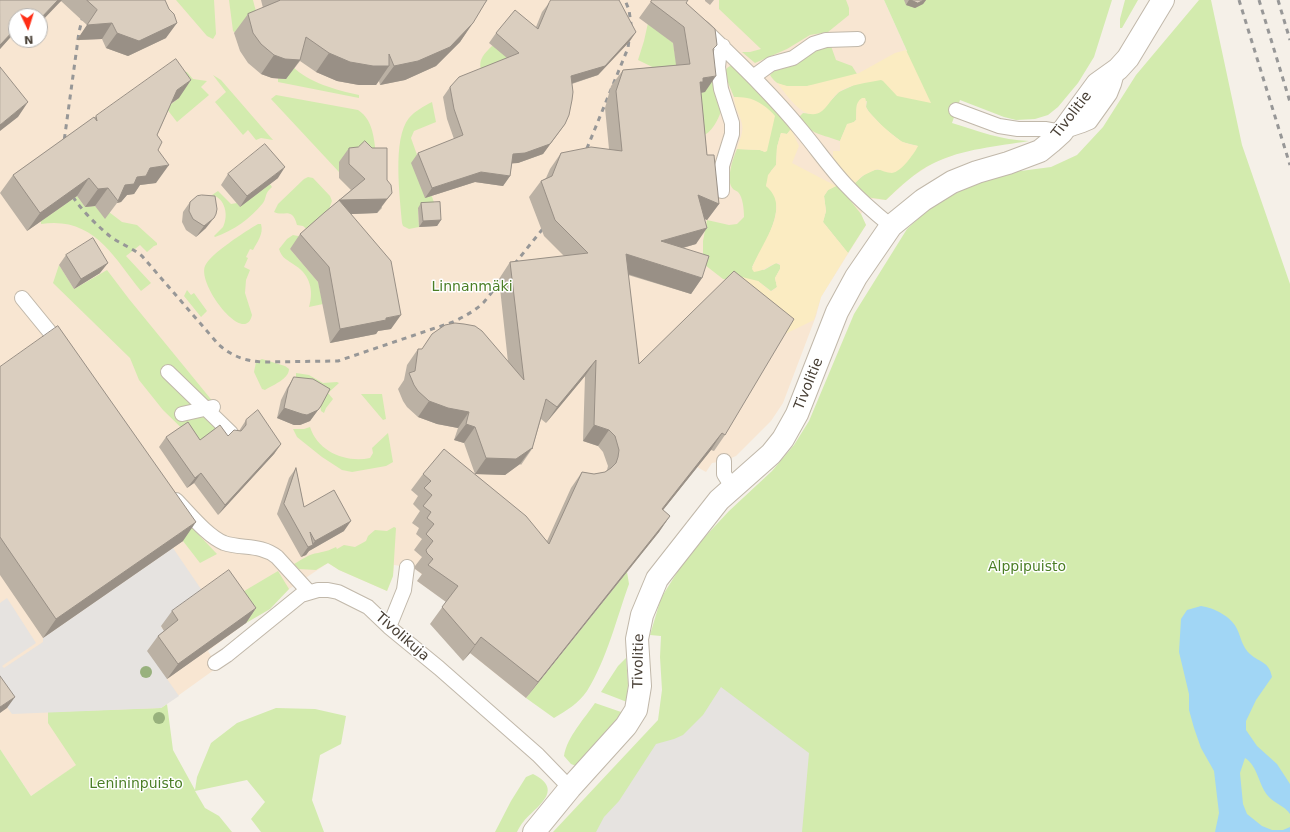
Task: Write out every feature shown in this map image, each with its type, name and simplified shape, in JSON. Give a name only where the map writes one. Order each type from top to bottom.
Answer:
[{"type":"street","name":"Tivolitie","points":[[534,832],[570,788],[626,726],[636,710],[640,686],[637,639],[642,615],[657,579],[719,500],[771,454],[783,439],[797,414],[837,312],[856,277],[891,226],[924,200],[952,182],[1040,151],[1062,132],[1097,84],[1118,69],[1128,58],[1163,0]]},
{"type":"lane","points":[[697,21],[753,77],[802,131],[820,155],[846,185],[867,206],[891,226]]},
{"type":"lane","points":[[753,77],[770,64],[792,58],[813,44],[826,40],[858,38]]},
{"type":"lane","points":[[722,191],[722,166],[732,134],[732,123],[721,89],[719,74],[719,58],[723,46]]},
{"type":"lane","points":[[956,110],[1005,127],[1018,129],[1045,129],[1062,132]]},
{"type":"lane","points":[[22,298],[71,358]]},
{"type":"lane","points":[[168,372],[212,408],[231,433]]},
{"type":"lane","points":[[182,414],[212,408]]},
{"type":"lane","points":[[724,461],[724,474],[732,487]]},
{"type":"lane","points":[[168,488],[177,500],[209,534],[222,542],[235,546],[265,549],[271,552],[277,556],[309,592]]},
{"type":"lane","points":[[389,627],[404,590],[407,567]]},
{"type":"lane","name":"Tivolikuja","points":[[215,663],[228,655],[300,595],[318,590],[338,592],[368,606],[389,627],[439,668],[538,755],[570,788]]},
{"type":"shaded area","name":"Linnanmäki","points":[[0,0],[884,0],[954,155],[933,163],[910,178],[886,200],[872,199],[861,214],[866,225],[821,297],[816,316],[783,403],[771,421],[736,456],[724,461],[712,463],[706,472],[697,467],[651,525],[659,532],[642,553],[634,547],[636,561],[526,698],[470,653],[493,625],[447,602],[417,581],[422,575],[414,568],[394,565],[393,576],[387,591],[339,570],[328,563],[289,589],[270,609],[246,623],[208,651],[218,667],[161,708],[31,796],[0,749]]},
{"type":"shaded area","points":[[173,548],[205,595],[161,627],[168,636],[167,679],[179,696],[161,708],[12,714],[0,697],[0,603],[7,598],[36,643],[2,666],[4,668],[43,642],[43,638]]},
{"type":"shaded area","points":[[721,687],[809,753],[802,832],[596,832],[604,817],[619,801],[656,744],[683,735],[703,715]]},
{"type":"green space","points":[[176,0],[214,0],[216,34],[213,39],[207,36]]},
{"type":"green space","points":[[229,0],[253,0],[264,28],[285,58],[299,72],[323,85],[359,95],[359,98],[278,82],[278,78],[286,79],[233,31]]},
{"type":"green space","points":[[719,0],[846,0],[849,8],[849,15],[828,32],[810,35],[787,49],[755,63],[742,52],[750,52],[761,49],[719,9]]},
{"type":"green space","points":[[884,0],[1112,0],[1094,57],[1078,83],[1058,107],[1048,115],[1035,119],[1016,120],[1004,117],[960,100],[952,123],[999,137],[1029,141],[968,151],[945,158],[914,175],[886,200],[866,197],[855,185],[855,183],[866,174],[873,170],[880,170],[918,146],[902,142],[884,128],[869,112],[866,107],[867,101],[857,104],[856,120],[847,125],[840,141],[817,133],[807,127],[799,117],[803,113],[811,114],[821,111],[839,92],[852,86],[907,51]]},
{"type":"green space","points":[[1125,0],[1138,0],[1122,28],[1120,28],[1120,19]]},
{"type":"green space","name":"Alppipuisto","points":[[1199,0],[1211,0],[1242,145],[1290,284],[1290,832],[553,832],[658,720],[662,690],[660,657],[661,636],[650,635],[661,598],[688,555],[729,511],[772,471],[794,445],[809,421],[854,314],[907,229],[931,207],[971,185],[1013,172],[1051,167],[1077,155],[1103,127],[1136,75]]},
{"type":"green space","points":[[648,23],[673,43],[679,80],[638,60]]},
{"type":"green space","points":[[492,46],[533,52],[481,70],[481,59]]},
{"type":"green space","points":[[831,46],[836,60],[852,66],[857,74],[818,84],[797,87],[779,84],[770,75],[774,71],[789,67],[817,50]]},
{"type":"green space","points":[[730,66],[733,66],[753,86],[791,129],[787,134],[781,133],[777,147],[776,165],[771,171],[766,186],[773,191],[776,200],[774,220],[771,230],[752,267],[764,270],[776,263],[780,265],[780,269],[775,278],[777,287],[771,291],[758,281],[723,279],[705,265],[703,259],[703,241],[707,220],[729,225],[737,224],[744,217],[741,197],[738,192],[734,190],[730,182],[731,167],[737,149],[760,150],[765,152],[773,123],[737,97],[734,97],[724,73]]},
{"type":"green space","points":[[173,70],[187,72],[193,79],[207,81],[201,87],[209,95],[177,122],[166,108],[179,98]]},
{"type":"green space","points":[[213,75],[221,80],[273,140],[261,138],[256,140],[248,130],[243,135],[215,102],[226,92]]},
{"type":"green space","points":[[711,78],[722,110],[711,129],[700,137],[692,98]]},
{"type":"green space","points":[[276,95],[358,110],[364,115],[371,126],[377,162],[339,172],[271,99]]},
{"type":"green space","points":[[432,102],[436,122],[414,131],[411,138],[436,208],[418,209],[419,227],[409,229],[403,226],[402,223],[398,169],[400,140],[404,127],[409,118]]},
{"type":"green space","points":[[308,177],[313,178],[330,196],[332,201],[329,209],[310,232],[303,226],[297,225],[295,219],[290,214],[274,212],[278,204]]},
{"type":"green space","points":[[270,184],[272,187],[263,203],[253,214],[235,227],[215,237],[214,236],[223,227],[226,212],[223,203],[212,195],[218,191],[231,204],[237,203],[240,206]]},
{"type":"green space","points":[[838,185],[861,214],[866,225],[848,253],[823,222],[826,211],[824,196],[828,190]]},
{"type":"green space","points":[[77,196],[85,207],[95,206],[101,213],[109,212],[122,222],[137,225],[157,243],[157,245],[147,252],[140,245],[126,256],[151,283],[141,291],[111,252],[88,232],[75,226],[59,223],[41,224],[41,221]]},
{"type":"green space","points":[[258,224],[261,224],[261,235],[253,250],[250,249],[246,257],[248,258],[244,267],[250,270],[246,280],[245,293],[252,315],[248,323],[241,324],[232,319],[223,310],[215,298],[204,275],[205,266],[208,261],[221,249]]},
{"type":"green space","points":[[293,235],[302,238],[290,249],[318,282],[323,304],[309,307],[311,289],[308,279],[301,270],[286,259],[280,252],[279,249],[287,239]]},
{"type":"green space","points":[[59,265],[74,289],[107,270],[214,403],[203,412],[220,428],[199,445],[163,410],[139,380],[130,358],[53,283]]},
{"type":"green space","points":[[187,290],[191,295],[194,293],[207,311],[201,317],[184,296]]},
{"type":"green space","points":[[262,359],[285,366],[289,369],[284,379],[265,390],[262,389],[254,372],[256,362]]},
{"type":"green space","points":[[296,373],[309,375],[323,383],[339,383],[328,393],[333,399],[324,413],[321,411],[320,403],[296,383]]},
{"type":"green space","points":[[361,394],[382,394],[386,419],[383,420]]},
{"type":"green space","points":[[310,427],[319,443],[326,449],[334,454],[352,459],[370,458],[373,453],[372,448],[388,433],[393,462],[386,466],[352,472],[342,470],[322,457],[297,437],[293,429],[304,429]]},
{"type":"green space","points":[[179,514],[217,554],[200,563],[183,541]]},
{"type":"green space","points":[[394,527],[396,528],[393,576],[387,591],[339,570],[328,563],[316,570],[299,569],[294,564],[305,557],[336,547],[337,549],[344,545],[355,547],[366,541],[368,536],[375,530],[387,531]]},
{"type":"green space","points":[[278,571],[289,589],[270,609],[246,623],[229,600]]},
{"type":"green space","points":[[627,572],[629,584],[606,653],[594,679],[587,691],[576,703],[568,710],[554,718],[526,698]]},
{"type":"green space","points":[[626,658],[628,683],[627,702],[601,692],[618,666]]},
{"type":"green space","points":[[595,703],[624,713],[576,766],[571,764],[564,756],[566,749],[572,735]]},
{"type":"green space","name":"Lenininpuisto","points":[[167,704],[173,750],[195,790],[197,777],[211,743],[237,723],[276,708],[315,709],[346,716],[341,744],[320,755],[312,800],[324,832],[261,832],[251,819],[265,802],[247,780],[195,791],[205,808],[219,816],[232,832],[0,832],[0,749],[31,796],[76,765],[48,723],[48,712],[161,708]]},
{"type":"green space","points":[[533,774],[542,780],[547,786],[548,792],[545,798],[523,822],[517,832],[495,832],[511,801],[526,777]]},
{"type":"sand","points":[[906,50],[931,103],[897,96],[881,80],[843,89],[822,111],[816,114],[809,114],[791,101],[777,83],[787,86],[807,86],[859,73],[895,53]]},
{"type":"sand","points":[[734,97],[754,100],[766,107],[775,116],[767,151],[737,149],[742,133],[742,127]]},
{"type":"sand","points":[[865,98],[866,107],[868,110],[899,140],[918,146],[907,162],[896,172],[890,173],[877,169],[862,176],[855,183],[855,185],[833,161],[833,151],[840,151],[840,141],[847,124],[856,120],[856,108],[859,100]]},
{"type":"sand","points":[[791,129],[799,146],[792,163],[836,186],[828,190],[824,196],[826,211],[823,222],[848,253],[821,297],[814,320],[783,335],[738,276],[758,281],[770,291],[777,287],[775,278],[780,269],[779,263],[754,272],[752,269],[776,216],[776,205],[773,195],[766,186],[768,175],[776,165],[777,147],[781,133],[787,134]]},
{"type":"water","points":[[1201,606],[1222,613],[1231,620],[1237,629],[1247,651],[1264,663],[1271,672],[1272,677],[1256,700],[1246,721],[1246,730],[1257,746],[1277,764],[1290,784],[1290,814],[1268,796],[1253,766],[1245,758],[1240,773],[1243,804],[1247,814],[1262,826],[1272,830],[1283,830],[1290,827],[1290,832],[1215,832],[1219,813],[1214,771],[1201,748],[1194,728],[1189,710],[1189,694],[1179,652],[1181,619],[1187,610]]},
{"type":"building","points":[[0,0],[58,0],[48,11],[48,8],[8,8],[8,36],[0,45]]},
{"type":"building","points":[[87,0],[165,0],[169,9],[174,14],[177,23],[139,41],[117,33],[112,23],[87,25],[97,10]]},
{"type":"building","points":[[281,0],[487,0],[473,23],[450,47],[418,61],[394,66],[389,54],[389,66],[373,66],[350,62],[329,53],[306,37],[300,60],[285,59],[274,55],[261,44],[253,33],[248,14]]},
{"type":"building","points":[[551,0],[619,0],[636,32],[605,66],[571,76],[573,92],[572,100],[569,115],[565,124],[550,144],[525,153],[513,154],[510,176],[481,172],[432,188],[418,153],[463,135],[454,109],[450,87],[459,77],[519,53],[496,33],[515,10],[538,29]]},
{"type":"building","points":[[652,0],[688,0],[686,3],[715,29],[717,45],[713,49],[716,76],[703,78],[703,82],[700,82],[707,155],[714,155],[719,204],[698,195],[707,228],[661,241],[709,256],[702,278],[626,254],[639,364],[734,271],[794,319],[725,435],[722,433],[662,509],[670,516],[538,682],[481,637],[475,645],[442,607],[458,586],[428,565],[433,559],[426,550],[433,541],[426,534],[434,524],[427,518],[431,512],[423,506],[432,495],[424,488],[431,481],[423,474],[444,449],[526,516],[549,544],[582,472],[594,474],[605,472],[616,463],[618,457],[619,450],[615,436],[609,430],[594,425],[596,360],[557,407],[546,399],[532,449],[516,459],[486,458],[475,427],[466,424],[469,412],[448,408],[429,401],[418,391],[409,373],[415,371],[418,349],[422,349],[432,334],[445,325],[455,323],[475,326],[482,331],[524,380],[510,262],[588,253],[555,220],[541,181],[552,176],[561,153],[591,147],[622,151],[616,91],[623,70],[690,64],[684,27],[651,2]]},
{"type":"building","points":[[911,0],[924,0],[918,3]]},
{"type":"building","points":[[176,59],[191,80],[177,90],[157,135],[162,142],[158,150],[169,165],[150,168],[146,176],[137,177],[134,184],[125,185],[118,201],[108,188],[98,189],[89,178],[40,213],[13,175],[94,117],[97,121],[96,116]]},
{"type":"building","points":[[0,67],[28,102],[0,125]]},
{"type":"building","points":[[365,141],[372,148],[387,148],[387,180],[391,185],[392,193],[387,199],[340,200],[365,179],[349,164],[349,148],[358,147]]},
{"type":"building","points":[[265,144],[285,167],[247,196],[228,174]]},
{"type":"building","points":[[197,196],[215,196],[217,209],[214,218],[204,226],[193,219],[189,211],[190,202]]},
{"type":"building","points":[[339,200],[391,261],[401,315],[386,318],[386,320],[340,329],[329,267],[300,234]]},
{"type":"building","points":[[440,202],[441,220],[423,221],[421,203]]},
{"type":"building","points":[[93,238],[108,263],[81,279],[66,255]]},
{"type":"building","points":[[58,326],[196,522],[56,619],[0,537],[0,367]]},
{"type":"building","points":[[294,377],[313,379],[330,389],[318,410],[307,415],[284,408],[288,389]]},
{"type":"building","points":[[258,410],[281,444],[225,505],[201,473],[195,478],[166,437],[188,422],[200,440],[220,425],[228,436],[234,430],[241,431],[246,425],[246,420]]},
{"type":"building","points":[[296,468],[304,507],[334,490],[351,521],[315,541],[310,532],[313,545],[308,547],[284,504]]},
{"type":"building","points":[[229,570],[256,608],[178,664],[158,636],[178,620],[172,611]]},
{"type":"building","points":[[0,676],[15,697],[0,707]]},
{"type":"railway","points":[[63,149],[79,32],[83,16],[94,0]]},
{"type":"railway","points":[[583,158],[628,48],[631,24],[629,10],[625,0]]},
{"type":"railway","points":[[1239,0],[1290,165]]},
{"type":"railway","points":[[1259,0],[1290,102]]},
{"type":"railway","points":[[1278,0],[1290,40]]},
{"type":"railway","points":[[68,188],[81,208],[99,227],[111,237],[142,256],[219,345],[239,357],[262,362],[338,361],[453,322],[473,311],[484,302],[549,221]]}]
